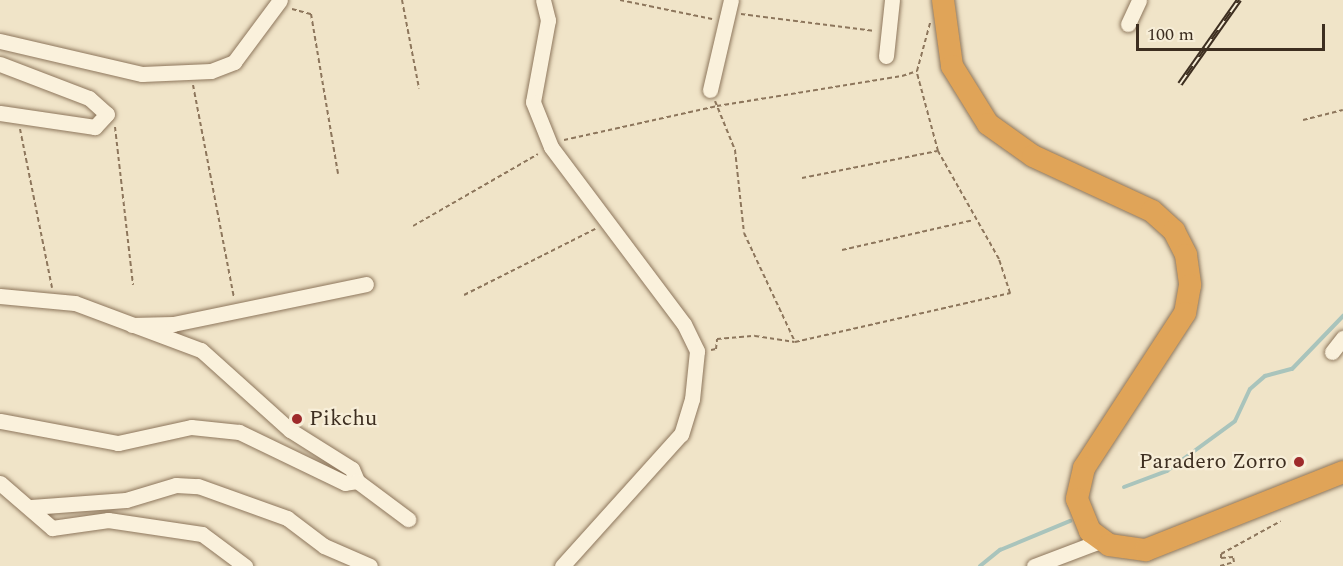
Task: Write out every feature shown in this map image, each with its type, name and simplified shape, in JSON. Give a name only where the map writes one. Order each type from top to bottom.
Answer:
[{"type":"highway","points":[[943,8],[960,83],[988,124],[1033,156],[1152,211],[1174,231],[1186,255],[1190,285],[1185,313],[1084,468],[1077,486],[1080,514],[1100,541],[1146,549],[1343,472]]},
{"type":"street","points":[[0,41],[108,69],[191,74],[234,62],[280,0]]},
{"type":"street","points":[[543,0],[548,20],[532,102],[550,147],[684,324],[697,351],[692,399],[681,434],[562,566]]},
{"type":"street","points":[[711,90],[729,18],[730,0]]},
{"type":"street","points":[[886,56],[892,0]]},
{"type":"street","points":[[1128,24],[1139,0]]},
{"type":"street","points":[[0,64],[89,98],[107,114],[95,127],[0,113]]},
{"type":"street","points":[[129,325],[173,324],[366,284]]},
{"type":"street","points":[[0,296],[55,299],[205,352],[290,430],[352,469],[357,481],[408,519]]},
{"type":"street","points":[[1332,352],[1343,338]]},
{"type":"street","points":[[0,421],[118,443],[191,427],[239,432],[345,483],[357,481]]},
{"type":"street","points":[[0,483],[31,507],[52,528],[108,520],[202,534],[245,566]]},
{"type":"street","points":[[31,507],[126,501],[176,485],[198,486],[287,518],[324,546],[370,566]]},
{"type":"street","points":[[1034,566],[1100,541]]},
{"type":"path","points":[[291,0],[292,12],[311,14],[338,174]]},
{"type":"path","points":[[402,0],[418,88]]},
{"type":"path","points":[[620,0],[712,19],[729,18],[739,14],[887,33]]},
{"type":"path","points":[[697,351],[717,350],[717,339],[795,342],[1010,293],[999,259],[974,219],[938,151],[917,71],[926,25],[943,8]]},
{"type":"path","points":[[413,226],[569,138],[717,106],[917,71]]},
{"type":"path","points":[[191,74],[235,310]]},
{"type":"path","points":[[711,90],[741,175],[744,233],[795,342]]},
{"type":"path","points":[[1303,120],[1343,110]]},
{"type":"path","points":[[17,114],[55,299]]},
{"type":"path","points":[[107,114],[116,128],[133,285]]},
{"type":"path","points":[[802,178],[938,151]]},
{"type":"path","points":[[842,250],[974,219]]},
{"type":"path","points":[[464,296],[607,224]]},
{"type":"path","points":[[1220,566],[1234,562],[1233,557],[1221,558],[1227,549],[1281,521]]},
{"type":"waterway","points":[[1124,487],[1167,471],[1235,421],[1250,389],[1265,376],[1292,369],[1343,316]]},
{"type":"waterway","points":[[980,566],[1000,550],[1070,521]]},
{"type":"railway","points":[[1180,84],[1239,0]]},
{"type":"place","name":"Pikchu","points":[[297,419]]},
{"type":"place","name":"Paradero Zorro","points":[[1299,462]]}]
